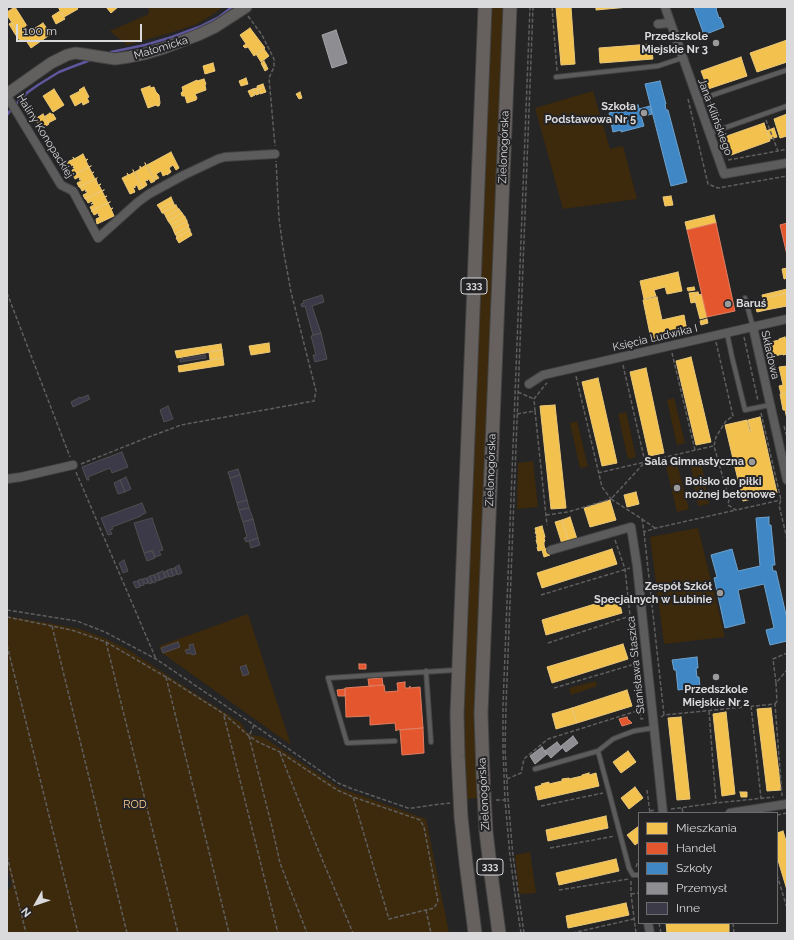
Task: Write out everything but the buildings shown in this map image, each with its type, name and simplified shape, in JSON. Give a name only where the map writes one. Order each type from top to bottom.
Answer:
[{"type":"main road","name":"333","points":[[475,933],[466,870],[460,803],[457,729],[485,7]]},
{"type":"main road","name":"Zielonogórska","points":[[499,933],[486,831],[481,713],[510,7]]},
{"type":"street","name":"Jana Kilińskiego","points":[[665,7],[724,174],[787,163]]},
{"type":"street","name":"Małomicka","points":[[7,95],[51,64],[67,55],[80,53],[115,59],[129,58],[164,48],[198,35],[245,8]]},
{"type":"street","points":[[658,24],[670,23]]},
{"type":"street","name":"Haliny Konopackiej","points":[[7,95],[61,185],[73,191],[98,238],[138,202],[149,194],[184,175],[225,157],[276,154]]},
{"type":"street","name":"Księcia Ludwika I","points":[[529,384],[543,376],[728,336],[753,327],[787,319]]},
{"type":"street","name":"Składowa","points":[[753,327],[770,405],[784,455],[787,480]]},
{"type":"street","points":[[7,479],[73,465]]},
{"type":"street","name":"Stanisława Staszica","points":[[551,550],[631,527],[637,566],[662,811]]},
{"type":"street","points":[[736,812],[787,804]]},
{"type":"lane","points":[[557,77],[658,66],[682,58]]},
{"type":"lane","points":[[698,100],[787,70]]},
{"type":"lane","points":[[710,133],[787,106]]},
{"type":"lane","points":[[745,298],[753,327]]},
{"type":"lane","points":[[728,336],[745,410],[770,405]]},
{"type":"lane","points":[[395,741],[347,744],[328,678],[459,669]]},
{"type":"lane","points":[[426,671],[431,742]]},
{"type":"lane","points":[[535,769],[598,751],[613,739],[634,731],[653,728]]},
{"type":"lane","points":[[598,751],[629,868],[632,875],[638,875]]},
{"type":"path","points":[[523,933],[511,864],[505,800],[503,706],[530,7]]},
{"type":"path","points":[[523,933],[513,856],[506,779],[506,706],[533,7]]},
{"type":"path","points":[[552,7],[557,77]]},
{"type":"path","points":[[73,465],[80,464],[181,425],[314,400],[316,391],[290,292],[279,219],[276,154],[269,78],[274,67],[274,59],[262,35],[245,8]]},
{"type":"path","points":[[764,114],[778,151],[787,150]]},
{"type":"path","points":[[7,292],[73,465],[156,659]]},
{"type":"path","points":[[762,338],[774,331]]},
{"type":"path","points":[[728,336],[716,342],[733,416],[726,421],[716,437],[714,446],[729,499],[728,505],[736,510]]},
{"type":"path","points":[[672,353],[695,450]]},
{"type":"path","points":[[623,365],[645,462]]},
{"type":"path","points":[[576,375],[602,487],[611,499],[656,528]]},
{"type":"path","points":[[547,525],[534,399],[545,384],[551,381]]},
{"type":"path","points":[[518,392],[534,399]]},
{"type":"path","points":[[517,414],[535,411]]},
{"type":"path","points":[[783,422],[787,437]]},
{"type":"path","points":[[598,473],[714,446]]},
{"type":"path","points":[[546,515],[568,512],[611,499],[645,462]]},
{"type":"path","points":[[644,532],[781,500]]},
{"type":"path","points":[[642,519],[664,715]]},
{"type":"path","points":[[612,532],[625,569],[641,719]]},
{"type":"path","points":[[541,595],[625,569],[648,565]]},
{"type":"path","points":[[7,610],[77,621],[105,632],[156,659],[338,783],[408,808],[450,804]]},
{"type":"path","points":[[548,643],[630,616]]},
{"type":"path","points":[[7,617],[75,631],[106,642],[166,677],[224,714],[249,736],[258,742],[280,752],[337,790],[420,820],[424,827],[438,901],[434,908],[389,919],[353,797]]},
{"type":"path","points":[[52,626],[127,933]]},
{"type":"path","points":[[106,642],[178,933]]},
{"type":"path","points":[[7,645],[78,933]]},
{"type":"path","points":[[782,796],[775,704],[777,701],[776,683],[773,659],[787,653]]},
{"type":"path","points":[[554,688],[635,664]]},
{"type":"path","points":[[776,683],[787,670]]},
{"type":"path","points":[[166,677],[229,933]]},
{"type":"path","points":[[652,718],[661,717],[664,715],[775,704]]},
{"type":"path","points":[[751,706],[761,798]]},
{"type":"path","points":[[506,779],[521,773],[524,759],[548,739],[640,710]]},
{"type":"path","points":[[709,711],[716,803]]},
{"type":"path","points":[[224,714],[278,933]]},
{"type":"path","points":[[254,725],[249,736],[280,863],[307,933]]},
{"type":"path","points":[[280,752],[353,933]]},
{"type":"path","points":[[647,790],[650,812],[775,797]]},
{"type":"path","points":[[541,806],[609,792]]},
{"type":"path","points":[[682,808],[683,812]]},
{"type":"path","points":[[550,848],[620,835]]},
{"type":"path","points":[[7,856],[26,933]]},
{"type":"path","points":[[632,875],[638,861]]},
{"type":"path","points":[[559,890],[631,879],[631,894],[636,933]]},
{"type":"path","points":[[778,879],[787,908]]},
{"type":"path","points":[[631,894],[638,893]]},
{"type":"path","points":[[426,910],[431,933]]},
{"type":"path","points":[[572,933],[634,919]]},
{"type":"green space","points":[[148,7],[223,7],[197,24],[127,45],[110,31],[149,14]]},
{"type":"green space","points":[[490,7],[503,7],[502,94],[480,798],[466,799],[464,750],[465,687]]},
{"type":"green space","points":[[593,91],[610,149],[623,146],[637,199],[563,209],[535,108]]},
{"type":"green space","points":[[674,398],[685,443],[677,445],[667,400]]},
{"type":"green space","points":[[626,412],[636,457],[628,459],[618,414]]},
{"type":"green space","points":[[577,421],[588,467],[580,468],[570,423]]},
{"type":"green space","points":[[701,460],[709,504],[698,506],[690,462]]},
{"type":"green space","points":[[533,461],[538,507],[517,509],[518,463]]},
{"type":"green space","name":"Boisko do piłki nożnej betonowe","points":[[677,464],[689,509],[677,512],[666,466]]},
{"type":"green space","points":[[698,528],[725,637],[664,644],[650,537]]},
{"type":"green space","points":[[248,614],[291,745],[162,653],[159,646]]},
{"type":"green space","name":"ROD","points":[[7,616],[80,629],[127,649],[241,723],[247,732],[252,735],[263,737],[340,788],[426,819],[449,933],[7,933],[7,891],[12,886],[7,865]]},
{"type":"green space","points":[[596,681],[597,686],[571,695],[569,688]]},
{"type":"green space","points":[[530,852],[536,893],[519,894],[515,855]]},
{"type":"waterway","points":[[111,52],[145,45],[199,27],[219,17],[232,7]]},
{"type":"waterway","points":[[17,103],[28,92],[59,72],[88,61]]},
{"type":"waterway","points":[[7,115],[10,111]]},
{"type":"place","name":"Przedszkole Miejskie Nr 3","points":[[716,43]]},
{"type":"place","name":"Szkoła Podstawowa Nr 5","points":[[644,113]]},
{"type":"place","name":"Baruś","points":[[728,304]]},
{"type":"place","name":"Sala Gimnastyczna","points":[[752,462]]},
{"type":"place","name":"Boisko do piłki nożnej betonowe","points":[[677,488]]},
{"type":"place","name":"Zespół Szkół Specjalnych w Lubinie","points":[[720,593]]},
{"type":"place","name":"Przedszkole Miejskie Nr 2","points":[[716,677]]}]
